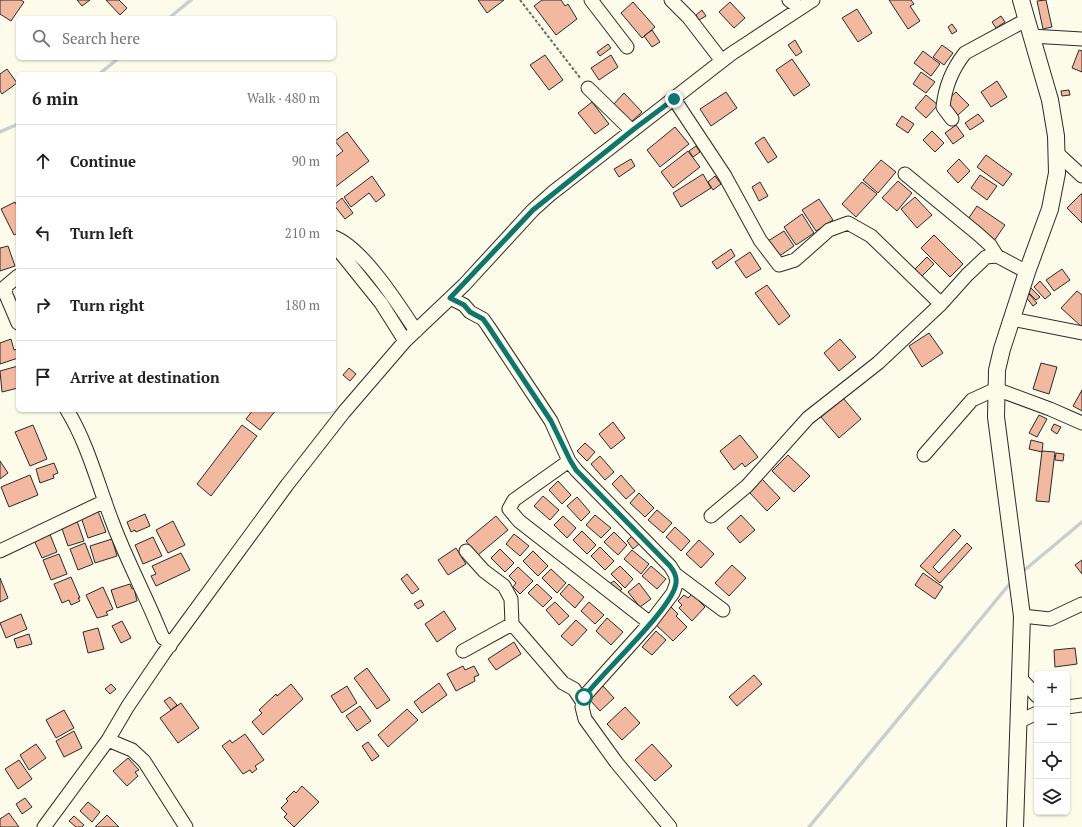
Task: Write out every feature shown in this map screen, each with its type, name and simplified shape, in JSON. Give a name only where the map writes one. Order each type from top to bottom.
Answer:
[{"type":"main road","points":[[1015,827],[1020,721],[1022,616],[996,417],[997,370],[1027,272],[1050,209],[1057,173],[1056,136],[1050,100],[1021,0]]},
{"type":"street","points":[[591,0],[627,47]]},
{"type":"street","points":[[671,0],[689,18],[722,61]]},
{"type":"street","points":[[789,0],[800,8]]},
{"type":"street","points":[[44,827],[108,740],[128,706],[170,646],[287,485],[344,412],[405,342],[450,298],[533,210],[722,61],[812,0]]},
{"type":"street","points":[[952,119],[943,107],[952,74],[960,58],[965,53],[1026,20]]},
{"type":"street","points":[[1031,36],[1062,36],[1082,39]]},
{"type":"street","points":[[588,88],[632,131]]},
{"type":"street","points":[[674,99],[722,171],[760,240],[779,265],[795,260],[829,230],[848,223],[871,236],[941,304]]},
{"type":"street","points":[[1057,153],[1082,176]]},
{"type":"street","points":[[906,174],[979,235],[990,245],[997,256],[1027,272]]},
{"type":"street","points":[[336,238],[348,244],[393,295],[416,331]]},
{"type":"street","points":[[336,242],[340,252],[381,303],[405,342]]},
{"type":"street","points":[[711,516],[747,486],[808,418],[878,364],[941,304],[967,275],[986,257],[997,256]]},
{"type":"street","points":[[16,278],[5,287],[6,295],[16,318]]},
{"type":"street","points":[[450,298],[464,305],[470,312],[483,319],[551,421],[576,470],[670,566],[675,574],[723,610]]},
{"type":"street","points":[[1012,319],[1082,333]]},
{"type":"street","points":[[924,455],[972,400],[996,389],[1050,409],[1082,423]]},
{"type":"street","points":[[69,412],[163,638],[168,641],[170,646]]},
{"type":"street","points":[[570,460],[514,500],[509,509],[519,522],[650,624]]},
{"type":"street","points":[[0,551],[105,501]]},
{"type":"street","points":[[466,551],[484,571],[504,586],[511,599],[512,624],[563,683],[574,689],[582,701],[585,719],[616,762],[670,827]]},
{"type":"street","points":[[582,701],[589,691],[650,624],[674,593],[676,582],[675,574]]},
{"type":"street","points":[[1022,616],[1050,619],[1082,604]]},
{"type":"street","points":[[463,651],[512,624]]},
{"type":"street","points":[[1021,679],[1034,693]]},
{"type":"street","points":[[1070,707],[1082,705]]},
{"type":"street","points":[[1020,721],[1034,714]]},
{"type":"street","points":[[108,740],[132,750],[144,761],[186,827]]},
{"type":"path","points":[[520,0],[588,88]]},
{"type":"building","points":[[0,0],[21,0],[24,2],[11,21],[0,14]]},
{"type":"building","points":[[77,0],[90,0],[82,6]]},
{"type":"building","points":[[106,0],[119,0],[127,8],[120,15]]},
{"type":"building","points":[[478,0],[504,0],[487,13]]},
{"type":"building","points":[[542,0],[561,0],[565,6],[568,4],[577,19],[556,35],[534,6]]},
{"type":"building","points":[[889,0],[911,0],[914,4],[910,6],[920,21],[908,29]]},
{"type":"building","points":[[1046,0],[1052,27],[1043,29],[1037,1]]},
{"type":"building","points":[[633,2],[655,27],[642,38],[621,13]]},
{"type":"building","points":[[730,2],[745,18],[734,28],[719,12]]},
{"type":"building","points":[[857,9],[872,33],[858,42],[842,18]]},
{"type":"building","points":[[702,10],[706,16],[699,20],[696,15]]},
{"type":"building","points":[[1001,16],[1005,22],[996,28],[992,22]]},
{"type":"building","points":[[952,24],[957,31],[952,34],[948,27]]},
{"type":"building","points":[[652,30],[660,42],[652,47],[644,36]]},
{"type":"building","points":[[795,40],[802,52],[796,56],[788,45]]},
{"type":"building","points":[[608,44],[611,48],[600,56],[597,52]]},
{"type":"building","points":[[942,45],[953,53],[944,65],[933,57]]},
{"type":"building","points":[[1079,50],[1082,51],[1082,72],[1072,68]]},
{"type":"building","points":[[923,51],[940,64],[931,76],[914,63]]},
{"type":"building","points":[[545,55],[563,80],[549,90],[530,65]]},
{"type":"building","points":[[611,55],[618,67],[599,80],[591,68]]},
{"type":"building","points":[[792,59],[810,85],[794,96],[776,70]]},
{"type":"building","points":[[7,69],[16,82],[16,84],[2,94],[0,91],[0,74]]},
{"type":"building","points":[[921,72],[935,82],[926,93],[913,84]]},
{"type":"building","points":[[997,81],[1007,97],[991,107],[981,92]]},
{"type":"building","points":[[1069,90],[1070,95],[1062,96],[1061,91]]},
{"type":"building","points":[[726,92],[737,108],[711,126],[700,109]]},
{"type":"building","points":[[956,92],[969,105],[957,116],[945,102]]},
{"type":"building","points":[[624,93],[642,112],[630,123],[613,105]]},
{"type":"building","points":[[926,95],[938,105],[926,118],[915,108]]},
{"type":"building","points":[[592,102],[609,124],[595,134],[578,113]]},
{"type":"building","points":[[978,114],[984,121],[970,130],[965,123]]},
{"type":"building","points":[[902,116],[914,124],[908,133],[896,125]]},
{"type":"building","points":[[956,125],[964,136],[953,144],[945,133]]},
{"type":"building","points":[[675,127],[689,144],[660,167],[647,150]]},
{"type":"building","points":[[932,131],[944,143],[935,152],[923,140]]},
{"type":"building","points":[[347,132],[369,161],[336,186],[336,156],[343,151],[336,140]]},
{"type":"building","points":[[764,137],[777,157],[768,163],[755,143]]},
{"type":"building","points":[[696,146],[700,152],[693,157],[689,151]]},
{"type":"building","points":[[688,151],[700,167],[673,188],[661,172]]},
{"type":"building","points":[[986,155],[1012,174],[1003,186],[977,167]]},
{"type":"building","points":[[631,159],[635,166],[619,177],[614,169]]},
{"type":"building","points":[[959,159],[970,171],[958,183],[947,171]]},
{"type":"building","points":[[881,160],[896,172],[878,193],[863,180]]},
{"type":"building","points":[[703,174],[711,188],[681,207],[673,193]]},
{"type":"building","points":[[980,175],[997,186],[987,200],[971,188]]},
{"type":"building","points":[[372,176],[385,195],[376,202],[369,193],[351,207],[344,197]]},
{"type":"building","points":[[715,176],[721,184],[713,190],[708,182]]},
{"type":"building","points":[[898,181],[912,193],[897,211],[882,198]]},
{"type":"building","points":[[760,182],[768,196],[759,201],[752,187]]},
{"type":"building","points":[[862,182],[877,194],[856,217],[842,204]]},
{"type":"building","points":[[1082,194],[1082,223],[1067,208]]},
{"type":"building","points":[[915,197],[932,215],[917,228],[901,209]]},
{"type":"building","points":[[342,198],[353,213],[345,219],[336,208],[336,203]]},
{"type":"building","points":[[819,199],[833,220],[816,231],[802,210]]},
{"type":"building","points":[[15,202],[16,234],[14,235],[1,209]]},
{"type":"building","points":[[977,206],[1005,225],[994,241],[966,222]]},
{"type":"building","points":[[802,214],[814,233],[796,245],[784,227]]},
{"type":"building","points":[[784,231],[794,246],[778,257],[768,241]]},
{"type":"building","points":[[934,235],[963,264],[950,277],[921,248]]},
{"type":"building","points":[[8,246],[15,266],[0,271],[0,248]]},
{"type":"building","points":[[731,249],[735,256],[717,269],[712,262]]},
{"type":"building","points":[[750,252],[761,269],[746,278],[735,262]]},
{"type":"building","points":[[927,257],[934,264],[920,278],[913,271]]},
{"type":"building","points":[[1062,269],[1070,280],[1054,291],[1046,280]]},
{"type":"building","points":[[1040,281],[1051,294],[1045,299],[1034,287]]},
{"type":"building","points":[[767,285],[790,316],[779,325],[755,293]]},
{"type":"building","points":[[1030,287],[1040,297],[1036,300],[1027,291]]},
{"type":"building","points":[[1077,291],[1082,295],[1082,327],[1061,308]]},
{"type":"building","points":[[1029,294],[1037,303],[1033,306],[1026,297]]},
{"type":"building","points":[[929,333],[943,353],[922,367],[909,346]]},
{"type":"building","points":[[11,339],[14,350],[16,349],[16,359],[0,364],[0,343]]},
{"type":"building","points":[[840,339],[856,357],[839,371],[824,353]]},
{"type":"building","points":[[1041,363],[1057,367],[1049,394],[1033,389]]},
{"type":"building","points":[[16,367],[16,388],[2,392],[0,371]]},
{"type":"building","points":[[349,368],[356,374],[350,381],[343,375]]},
{"type":"building","points":[[1082,390],[1082,411],[1073,406]]},
{"type":"building","points":[[843,398],[861,419],[839,438],[821,417]]},
{"type":"building","points":[[251,412],[274,412],[260,430],[246,419]]},
{"type":"building","points":[[1039,415],[1047,419],[1037,437],[1029,433]]},
{"type":"building","points":[[613,422],[625,438],[611,449],[599,434]]},
{"type":"building","points":[[1054,424],[1061,427],[1057,434],[1051,430]]},
{"type":"building","points":[[33,425],[47,459],[30,466],[15,432]]},
{"type":"building","points":[[242,425],[257,436],[211,496],[197,484]]},
{"type":"building","points":[[740,435],[758,457],[745,467],[742,463],[734,470],[720,451]]},
{"type":"building","points":[[1031,440],[1043,443],[1042,452],[1029,449]]},
{"type":"building","points":[[585,443],[595,452],[587,461],[577,451]]},
{"type":"building","points":[[1042,451],[1055,452],[1049,502],[1036,501]]},
{"type":"building","points":[[1056,453],[1064,454],[1063,461],[1055,460]]},
{"type":"building","points":[[788,455],[810,476],[794,492],[772,471]]},
{"type":"building","points":[[600,456],[614,472],[605,480],[591,464]]},
{"type":"building","points":[[0,461],[8,473],[0,479]]},
{"type":"building","points":[[54,463],[58,473],[53,475],[54,478],[40,483],[36,469]]},
{"type":"building","points":[[30,475],[38,495],[9,507],[1,487]]},
{"type":"building","points":[[621,475],[635,491],[626,499],[612,484]]},
{"type":"building","points":[[762,479],[780,498],[767,511],[749,492]]},
{"type":"building","points":[[558,481],[571,495],[562,504],[549,490]]},
{"type":"building","points":[[639,493],[654,508],[645,517],[630,503]]},
{"type":"building","points":[[543,496],[559,510],[550,520],[534,506]]},
{"type":"building","points":[[577,497],[590,512],[581,521],[567,506]]},
{"type":"building","points":[[657,510],[672,523],[663,533],[648,520]]},
{"type":"building","points":[[98,511],[106,532],[88,538],[81,517]]},
{"type":"building","points":[[145,514],[150,526],[136,532],[135,530],[131,532],[127,522]]},
{"type":"building","points":[[595,515],[611,528],[601,538],[586,525]]},
{"type":"building","points":[[741,515],[755,530],[740,543],[727,528]]},
{"type":"building","points":[[496,516],[508,530],[478,555],[466,541]]},
{"type":"building","points":[[563,516],[576,528],[567,538],[554,525]]},
{"type":"building","points":[[77,521],[84,541],[68,546],[61,526]]},
{"type":"building","points":[[173,521],[185,545],[168,553],[156,530]]},
{"type":"building","points":[[675,527],[690,541],[681,551],[666,537]]},
{"type":"building","points":[[954,529],[961,536],[933,567],[939,573],[967,543],[972,548],[940,583],[920,566]]},
{"type":"building","points":[[582,531],[596,545],[587,554],[573,540]]},
{"type":"building","points":[[49,532],[57,552],[42,558],[33,538]]},
{"type":"building","points":[[614,532],[627,545],[618,555],[604,542]]},
{"type":"building","points":[[514,534],[529,546],[520,556],[506,544]]},
{"type":"building","points":[[632,536],[639,544],[633,549],[627,541]]},
{"type":"building","points":[[153,537],[162,556],[143,564],[135,545]]},
{"type":"building","points":[[112,539],[117,556],[95,563],[90,546]]},
{"type":"building","points":[[699,540],[714,554],[701,568],[686,554]]},
{"type":"building","points":[[85,543],[93,564],[78,570],[70,549]]},
{"type":"building","points":[[600,547],[614,561],[605,570],[591,556]]},
{"type":"building","points":[[456,548],[466,564],[448,575],[438,560]]},
{"type":"building","points":[[500,549],[514,563],[505,572],[491,558]]},
{"type":"building","points":[[632,550],[649,564],[641,574],[624,559]]},
{"type":"building","points":[[533,551],[548,566],[538,576],[523,561]]},
{"type":"building","points":[[181,553],[190,570],[156,586],[151,576],[156,574],[152,566]]},
{"type":"building","points":[[59,554],[67,574],[51,580],[43,560]]},
{"type":"building","points":[[1082,560],[1082,574],[1075,565]]},
{"type":"building","points":[[732,565],[746,578],[729,596],[715,583]]},
{"type":"building","points":[[620,566],[633,579],[625,588],[611,574]]},
{"type":"building","points":[[651,566],[666,579],[657,589],[642,576]]},
{"type":"building","points":[[518,567],[533,581],[520,594],[513,587],[516,583],[509,576]]},
{"type":"building","points":[[551,569],[566,583],[557,593],[542,578]]},
{"type":"building","points":[[923,573],[943,587],[935,599],[915,585]]},
{"type":"building","points":[[407,574],[419,589],[412,594],[401,579]]},
{"type":"building","points":[[71,577],[80,601],[71,605],[69,600],[62,603],[54,584]]},
{"type":"building","points":[[0,578],[8,598],[0,602]]},
{"type":"building","points":[[614,581],[622,589],[616,594],[608,585]]},
{"type":"building","points":[[639,583],[651,599],[640,607],[628,592]]},
{"type":"building","points":[[130,584],[132,589],[134,588],[137,601],[117,608],[111,590]]},
{"type":"building","points":[[537,584],[552,598],[543,607],[528,593]]},
{"type":"building","points":[[569,584],[584,597],[575,608],[560,594]]},
{"type":"building","points":[[103,587],[113,609],[106,612],[108,615],[97,618],[86,595]]},
{"type":"building","points":[[692,594],[705,607],[692,621],[679,608],[682,605],[678,601],[684,595],[688,598]]},
{"type":"building","points":[[421,600],[424,605],[418,609],[414,604]]},
{"type":"building","points":[[555,602],[569,616],[559,625],[546,610]]},
{"type":"building","points":[[589,602],[604,615],[595,624],[581,611]]},
{"type":"building","points":[[669,605],[678,614],[676,616],[687,627],[673,641],[653,622]]},
{"type":"building","points":[[444,611],[456,629],[437,642],[425,624]]},
{"type":"building","points":[[21,614],[27,629],[6,638],[0,623]]},
{"type":"building","points":[[607,618],[623,632],[611,645],[596,631]]},
{"type":"building","points":[[576,620],[587,630],[572,646],[561,636]]},
{"type":"building","points":[[122,621],[131,638],[121,643],[112,626]]},
{"type":"building","points":[[98,628],[104,649],[88,653],[83,632]]},
{"type":"building","points":[[656,631],[666,640],[652,655],[642,647]]},
{"type":"building","points":[[29,634],[32,644],[17,648],[14,639]]},
{"type":"building","points":[[514,642],[521,654],[496,670],[488,659]]},
{"type":"building","points":[[1075,648],[1077,664],[1055,667],[1054,650]]},
{"type":"building","points":[[463,666],[465,670],[474,666],[479,675],[474,677],[475,681],[456,691],[447,674]]},
{"type":"building","points":[[367,668],[390,700],[377,709],[354,678]]},
{"type":"building","points":[[754,675],[762,684],[737,706],[729,697]]},
{"type":"building","points":[[439,683],[447,695],[422,713],[414,702]]},
{"type":"building","points":[[111,684],[116,689],[110,694],[105,689]]},
{"type":"building","points":[[291,684],[303,699],[263,735],[252,722],[262,713],[259,710],[276,694],[277,696]]},
{"type":"building","points":[[347,686],[357,703],[342,713],[331,696]]},
{"type":"building","points":[[603,686],[614,698],[600,711],[589,699]]},
{"type":"building","points":[[170,697],[177,705],[171,710],[164,701]]},
{"type":"building","points":[[181,703],[199,728],[178,743],[160,718]]},
{"type":"building","points":[[360,706],[371,721],[357,731],[346,716]]},
{"type":"building","points":[[625,707],[640,723],[622,740],[607,724]]},
{"type":"building","points":[[407,709],[418,720],[388,747],[378,735]]},
{"type":"building","points":[[64,710],[74,728],[56,738],[46,720]]},
{"type":"building","points":[[74,731],[82,748],[64,757],[56,741]]},
{"type":"building","points":[[245,734],[264,760],[255,766],[257,769],[252,773],[250,770],[243,774],[222,746],[230,740],[232,743]]},
{"type":"building","points":[[368,742],[379,756],[372,761],[362,746]]},
{"type":"building","points":[[36,744],[46,758],[29,770],[20,755]]},
{"type":"building","points":[[652,744],[672,766],[655,781],[635,760]]},
{"type":"building","points":[[128,758],[139,770],[135,772],[138,776],[127,786],[113,771]]},
{"type":"building","points":[[19,760],[32,779],[18,789],[5,769]]},
{"type":"building","points":[[302,786],[319,802],[294,827],[284,817],[287,814],[281,808],[288,801],[286,799],[294,791],[296,793]]},
{"type":"building","points":[[25,798],[32,807],[22,814],[16,804]]},
{"type":"building","points":[[88,802],[100,812],[92,822],[80,811]]},
{"type":"building","points":[[9,813],[19,827],[0,827],[0,819]]},
{"type":"building","points":[[107,815],[119,827],[95,827]]},
{"type":"building","points":[[74,816],[84,825],[82,827],[76,827],[69,821]]},
{"type":"waterway","points":[[171,16],[191,0]]},
{"type":"waterway","points":[[102,72],[116,60]]},
{"type":"waterway","points":[[0,132],[16,125]]},
{"type":"waterway","points":[[1021,573],[1082,522]]},
{"type":"waterway","points":[[809,827],[1012,581]]},
{"type":"route","points":[[584,697],[650,624],[674,593],[676,582],[675,574],[670,566],[576,470],[551,421],[483,319],[470,312],[464,305],[450,298],[533,210],[552,193],[674,99]]}]
